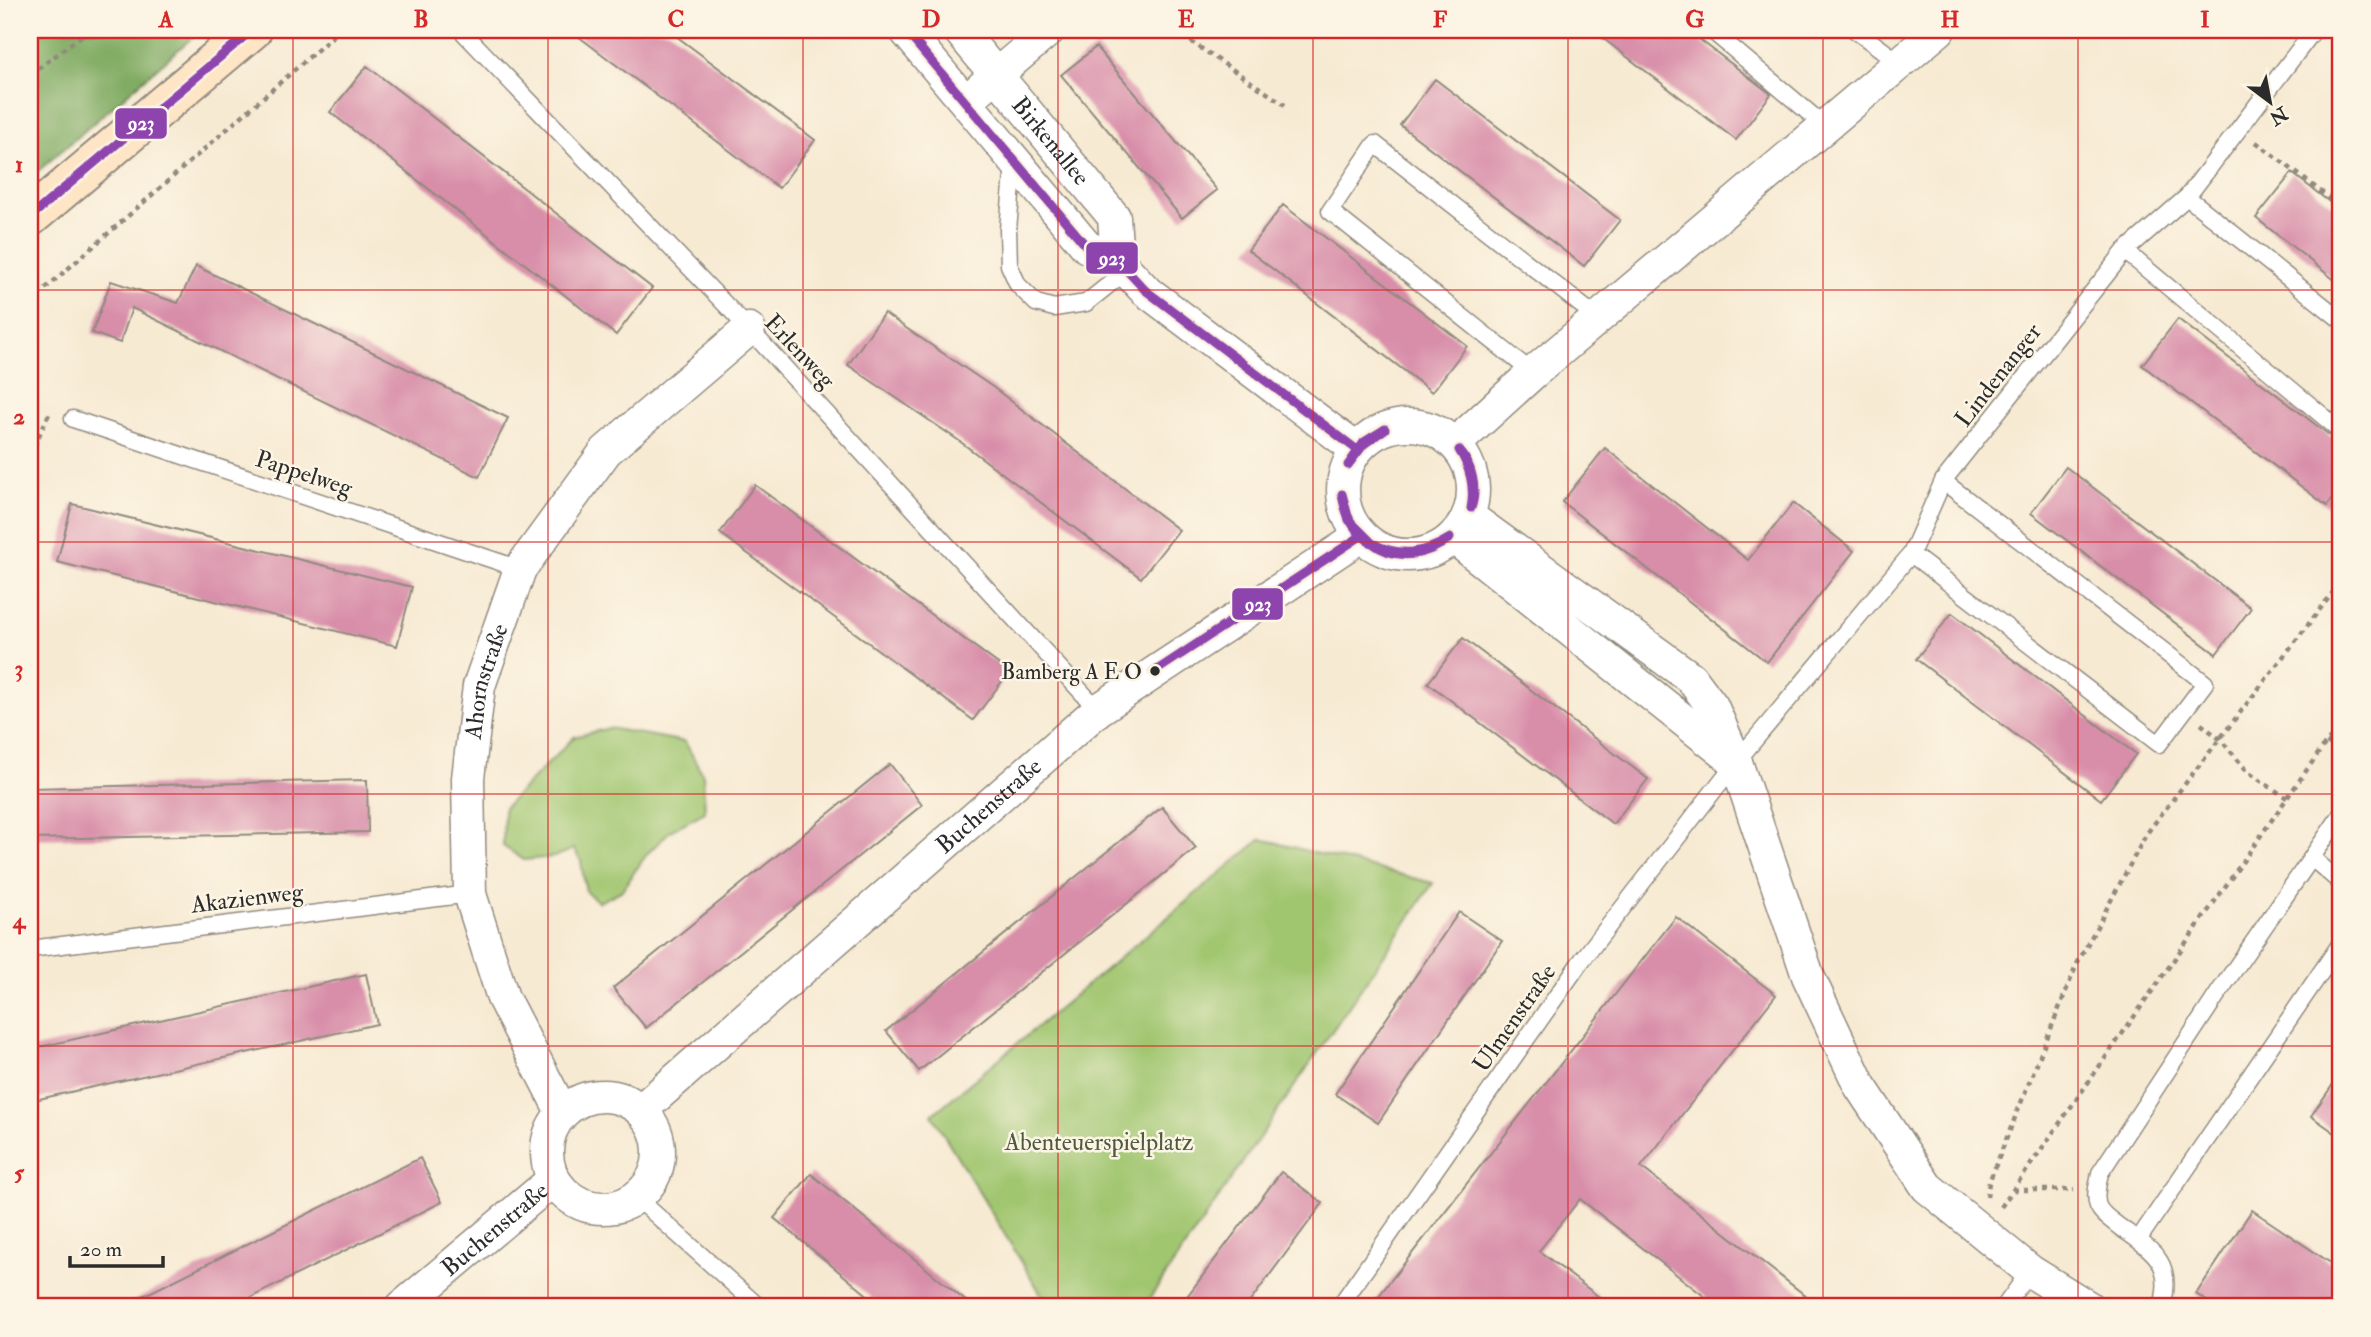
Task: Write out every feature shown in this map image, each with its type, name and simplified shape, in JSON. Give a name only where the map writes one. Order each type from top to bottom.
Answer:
[{"type":"main road","points":[[30,217],[252,30]]},
{"type":"street","name":"Birkenallee","points":[[905,30],[1087,247],[1121,266],[1145,290],[1356,449]]},
{"type":"street","name":"Birkenallee","points":[[959,30],[1114,217],[1121,266]]},
{"type":"street","points":[[965,101],[1049,30]]},
{"type":"street","points":[[1455,444],[1533,373],[1939,30]]},
{"type":"street","name":"Ahornstraße","points":[[562,1112],[503,999],[470,894],[468,778],[479,687],[520,569],[606,451],[749,329]]},
{"type":"street","points":[[1405,425],[1437,431],[1455,444],[1466,460],[1472,478],[1473,498],[1460,527],[1432,551],[1406,555],[1382,550],[1361,536],[1347,517],[1342,493],[1345,470],[1356,449],[1373,434],[1405,425]]},
{"type":"street","points":[[1460,527],[1736,762],[1808,976],[1860,1086],[1927,1186],[2030,1271],[2088,1307]]},
{"type":"street","name":"Buchenstraße","points":[[641,1110],[1098,710],[1361,536]]},
{"type":"street","points":[[603,1095],[625,1100],[641,1110],[653,1126],[659,1145],[658,1164],[650,1182],[636,1197],[605,1208],[585,1205],[567,1195],[554,1180],[548,1167],[547,1147],[551,1128],[562,1112],[589,1097],[603,1095]]},
{"type":"street","name":"Buchenstraße","points":[[402,1307],[554,1180]]},
{"type":"lane","points":[[1711,30],[1826,127]]},
{"type":"lane","points":[[1855,30],[1900,63]]},
{"type":"lane","name":"Lindenanger","points":[[1736,762],[1910,554],[1943,481],[2125,251],[2188,197],[2314,30]]},
{"type":"lane","name":"Erlenweg","points":[[462,31],[749,329],[1098,710]]},
{"type":"lane","points":[[1533,373],[1330,211],[1375,144],[1599,319]]},
{"type":"lane","points":[[1014,161],[1008,229],[1009,265],[1018,285],[1036,303],[1054,308],[1086,303],[1121,266]]},
{"type":"lane","points":[[2188,197],[2341,320]]},
{"type":"lane","points":[[2125,251],[2341,431]]},
{"type":"lane","name":"Pappelweg","points":[[72,419],[520,569]]},
{"type":"lane","points":[[1910,554],[2159,744],[2205,683],[1943,481]]},
{"type":"lane","name":"Ulmenstraße","points":[[1339,1307],[1579,964],[1736,762]]},
{"type":"lane","points":[[2162,1307],[2166,1279],[2163,1265],[2154,1252],[2105,1216],[2097,1204],[2101,1174],[2219,992],[2341,816]]},
{"type":"lane","points":[[2312,858],[2341,883]]},
{"type":"lane","name":"Akazienweg","points":[[30,948],[470,894]]},
{"type":"lane","points":[[2138,1240],[2341,943]]},
{"type":"lane","points":[[636,1197],[759,1307]]},
{"type":"lane","points":[[2004,1307],[2030,1271]]},
{"type":"path","points":[[30,75],[89,30]]},
{"type":"path","points":[[30,302],[340,30]]},
{"type":"path","points":[[1174,30],[1285,105]]},
{"type":"path","points":[[2239,129],[2341,207]]},
{"type":"path","points":[[30,455],[50,412],[72,419]]},
{"type":"path","points":[[1983,1232],[1989,1182],[2077,964],[2147,833],[2341,582]]},
{"type":"path","points":[[2184,711],[2220,739],[2249,773],[2287,798]]},
{"type":"path","points":[[1983,1232],[2327,741],[2341,730]]},
{"type":"path","points":[[2327,741],[2341,751]]},
{"type":"path","points":[[2012,1190],[2097,1189]]},
{"type":"green space","points":[[30,30],[201,30],[30,178]]},
{"type":"green space","points":[[609,728],[685,742],[703,775],[705,812],[670,831],[647,854],[621,891],[599,902],[586,892],[581,861],[574,849],[554,857],[524,860],[503,846],[504,808],[574,737]]},
{"type":"green space","name":"Abenteuerspielplatz","points":[[1261,839],[1433,883],[1144,1307],[1049,1307],[932,1115]]},
{"type":"building","points":[[570,30],[668,30],[815,140],[779,188]]},
{"type":"building","points":[[1592,30],[1687,30],[1771,94],[1736,140]]},
{"type":"building","points":[[1096,47],[1217,190],[1182,218],[1061,75]]},
{"type":"building","points":[[367,66],[652,288],[616,335],[330,112]]},
{"type":"building","points":[[1435,79],[1620,220],[1584,266],[1400,125]]},
{"type":"building","points":[[2292,173],[2341,211],[2341,285],[2256,218]]},
{"type":"building","points":[[1283,205],[1467,346],[1432,392],[1248,250]]},
{"type":"building","points":[[196,266],[508,418],[479,477],[132,308],[120,343],[92,333],[111,281],[178,303]]},
{"type":"building","points":[[884,313],[994,388],[1179,530],[1141,578],[958,440],[848,365]]},
{"type":"building","points":[[2178,319],[2341,444],[2341,487],[2327,506],[2142,365]]},
{"type":"building","points":[[1605,448],[1748,560],[1793,503],[1854,551],[1767,662],[1562,502]]},
{"type":"building","points":[[2066,467],[2251,608],[2216,654],[2031,513]]},
{"type":"building","points":[[755,485],[1009,672],[973,720],[720,533]]},
{"type":"building","points":[[72,504],[412,587],[397,646],[57,562]]},
{"type":"building","points":[[1952,613],[2136,754],[2101,800],[1916,659]]},
{"type":"building","points":[[1463,638],[1648,779],[1613,824],[1428,683]]},
{"type":"building","points":[[890,764],[922,805],[646,1028],[613,988]]},
{"type":"building","points":[[367,780],[368,832],[30,839],[30,788]]},
{"type":"building","points":[[1162,807],[1196,848],[919,1071],[886,1031]]},
{"type":"building","points":[[1459,912],[1502,941],[1378,1123],[1335,1094]]},
{"type":"building","points":[[1676,917],[1776,995],[1641,1167],[1820,1307],[1718,1307],[1580,1199],[1539,1251],[1612,1307],[1370,1307]]},
{"type":"building","points":[[366,974],[377,1024],[30,1101],[30,1049]]},
{"type":"building","points":[[2341,1073],[2341,1137],[2311,1116]]},
{"type":"building","points":[[420,1158],[442,1202],[232,1307],[121,1307]]},
{"type":"building","points":[[1281,1172],[1323,1203],[1246,1307],[1179,1307]]},
{"type":"building","points":[[811,1174],[973,1307],[882,1307],[774,1218]]},
{"type":"building","points":[[2252,1210],[2341,1270],[2341,1307],[2216,1307],[2196,1294]]},
{"type":"transit line","name":"923","points":[[30,217],[252,30]]},
{"type":"transit line","name":"923","points":[[905,30],[1087,247],[1117,260],[1145,290],[1356,449]]},
{"type":"transit line","name":"923","points":[[1348,465],[1364,442],[1385,429]]},
{"type":"transit line","name":"923","points":[[1348,465],[1364,444],[1385,429]]},
{"type":"transit line","name":"923","points":[[1459,450],[1472,477],[1474,493],[1471,508]]},
{"type":"transit line","name":"923","points":[[1459,450],[1471,478],[1471,508]]},
{"type":"transit line","name":"923","points":[[1342,494],[1349,520],[1372,543]]},
{"type":"transit line","name":"923","points":[[1342,494],[1351,522],[1360,534],[1372,543]]},
{"type":"transit line","name":"923","points":[[1154,672],[1361,536]]},
{"type":"transit line","name":"923","points":[[1372,543],[1392,551],[1412,552],[1431,548],[1450,538]]},
{"type":"transit line","name":"923","points":[[1372,543],[1402,555],[1422,553],[1450,538]]},
{"type":"place","name":"Bamberg A E O","points":[[1155,671]]}]
